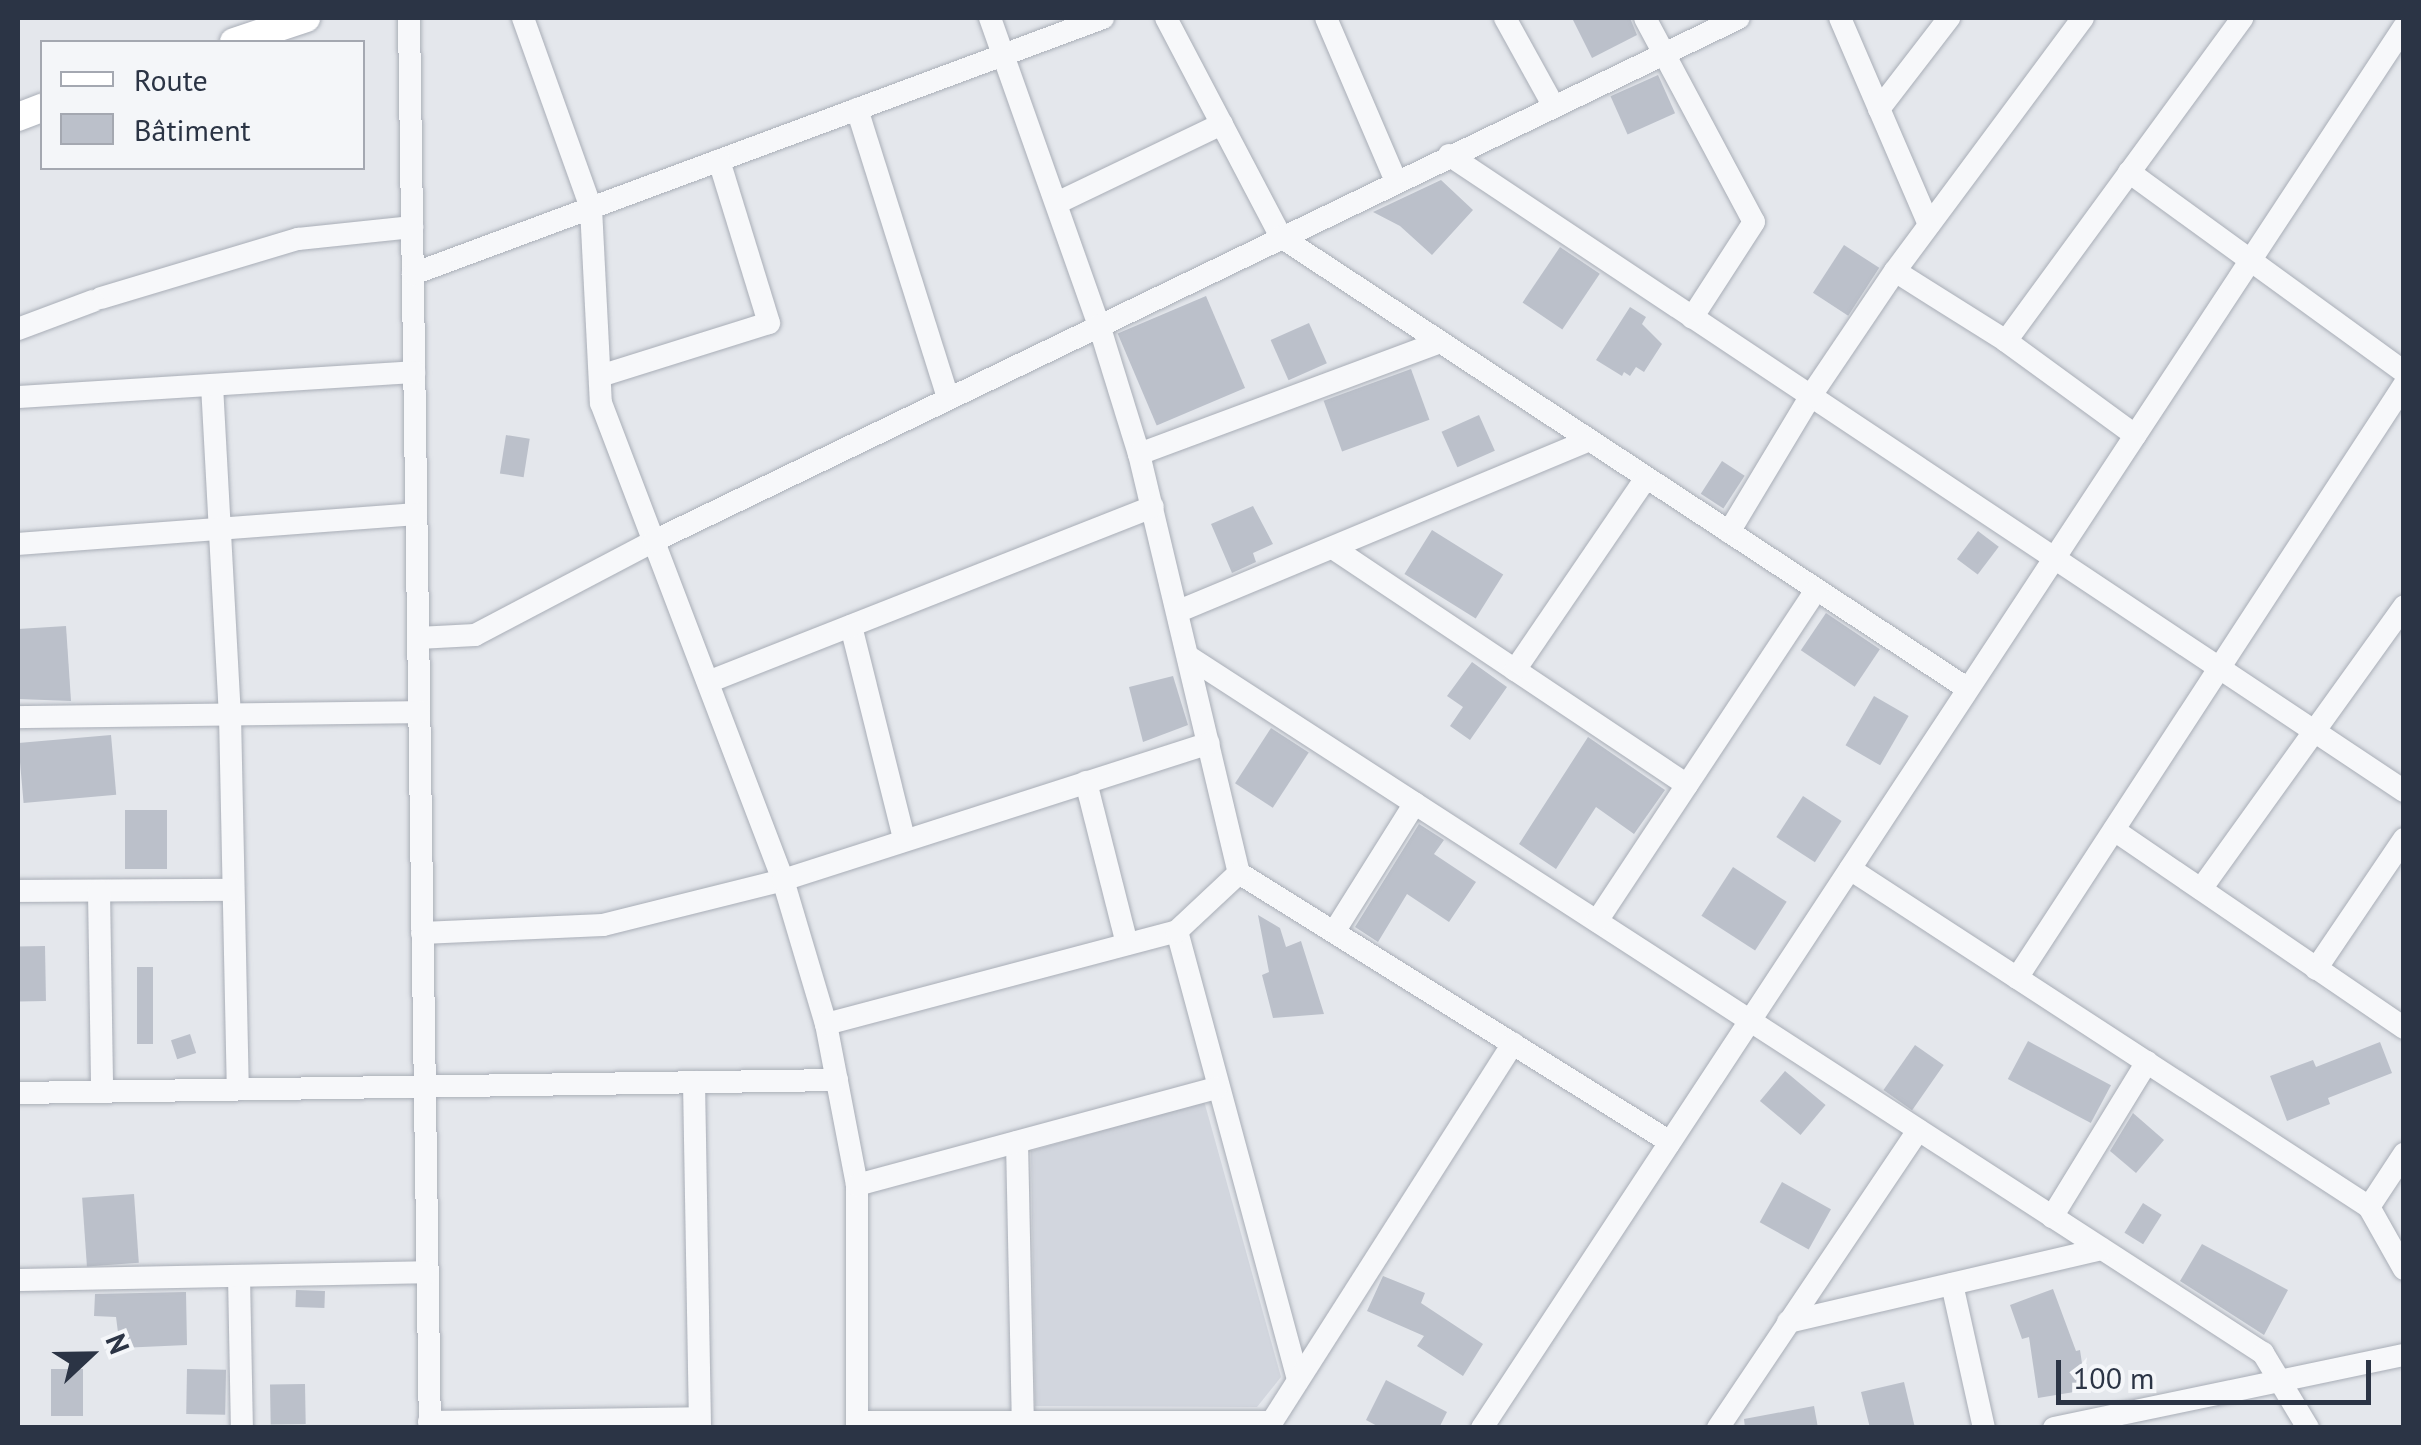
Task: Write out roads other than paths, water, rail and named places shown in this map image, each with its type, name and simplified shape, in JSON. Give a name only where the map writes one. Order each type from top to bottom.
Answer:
[{"type":"main road","points":[[240,40],[306,18]]},
{"type":"street","points":[[410,18],[430,1424],[700,1423],[694,1082]]},
{"type":"street","points":[[523,18],[591,208],[602,403],[783,880],[826,1024],[858,1185],[857,1425],[1269,1425],[1512,1044]]},
{"type":"street","points":[[990,18],[1099,325],[1139,454],[1239,873],[1670,1142]]},
{"type":"street","points":[[413,274],[1103,18]]},
{"type":"street","points":[[1166,18],[1281,237],[1968,690]]},
{"type":"street","points":[[1326,18],[1396,181]]},
{"type":"street","points":[[1505,18],[1553,104]]},
{"type":"street","points":[[1645,18],[1754,222],[1692,318]]},
{"type":"street","points":[[418,638],[475,635],[654,541],[1553,104],[1739,18]]},
{"type":"street","points":[[1840,18],[1929,225]]},
{"type":"street","points":[[1879,109],[1949,18]]},
{"type":"street","points":[[1729,532],[1810,397],[1895,271],[2082,18]]},
{"type":"street","points":[[2006,341],[2242,18]]},
{"type":"street","points":[[1482,1428],[2404,27]]},
{"type":"street","points":[[856,109],[948,398]]},
{"type":"street","points":[[1056,203],[1222,124]]},
{"type":"street","points":[[1449,155],[2404,791]]},
{"type":"street","points":[[600,376],[769,323],[720,160]]},
{"type":"street","points":[[2129,172],[2404,372]]},
{"type":"street","points":[[18,329],[97,300],[298,239],[412,227]]},
{"type":"street","points":[[1895,271],[2006,341],[2135,435]]},
{"type":"street","points":[[1139,454],[1440,342]]},
{"type":"street","points":[[18,397],[414,372]]},
{"type":"street","points":[[212,385],[217,532],[230,715],[238,1089]]},
{"type":"street","points":[[2017,978],[2404,385]]},
{"type":"street","points":[[1179,610],[1589,440]]},
{"type":"street","points":[[1515,670],[1646,478]]},
{"type":"street","points":[[708,682],[1152,506]]},
{"type":"street","points":[[18,544],[416,514]]},
{"type":"street","points":[[1333,548],[1686,785]]},
{"type":"street","points":[[1597,921],[1816,590]]},
{"type":"street","points":[[2201,890],[2404,606]]},
{"type":"street","points":[[851,626],[904,839]]},
{"type":"street","points":[[1189,657],[2263,1354],[2308,1428]]},
{"type":"street","points":[[18,718],[419,712]]},
{"type":"street","points":[[422,933],[603,925],[783,880],[1209,743]]},
{"type":"street","points":[[1086,782],[1127,944]]},
{"type":"street","points":[[1334,932],[1415,804]]},
{"type":"street","points":[[2114,830],[2404,1028]]},
{"type":"street","points":[[2316,968],[2404,839]]},
{"type":"street","points":[[1850,869],[2368,1207],[2404,1268]]},
{"type":"street","points":[[826,1024],[1177,930],[1239,873]]},
{"type":"street","points":[[18,891],[233,890]]},
{"type":"street","points":[[100,891],[102,1091]]},
{"type":"street","points":[[1177,930],[1216,1088],[1298,1380]]},
{"type":"street","points":[[2052,1217],[2147,1062]]},
{"type":"street","points":[[18,1093],[837,1080]]},
{"type":"street","points":[[858,1185],[1216,1088]]},
{"type":"street","points":[[1718,1428],[1918,1130]]},
{"type":"street","points":[[1017,1142],[1022,1422]]},
{"type":"street","points":[[2368,1207],[2404,1154]]},
{"type":"street","points":[[1788,1322],[2102,1249]]},
{"type":"street","points":[[18,1280],[427,1272]]},
{"type":"street","points":[[239,1276],[242,1428]]},
{"type":"street","points":[[1952,1284],[1984,1428]]},
{"type":"street","points":[[2054,1428],[2122,1421],[2281,1378],[2404,1355]]}]
